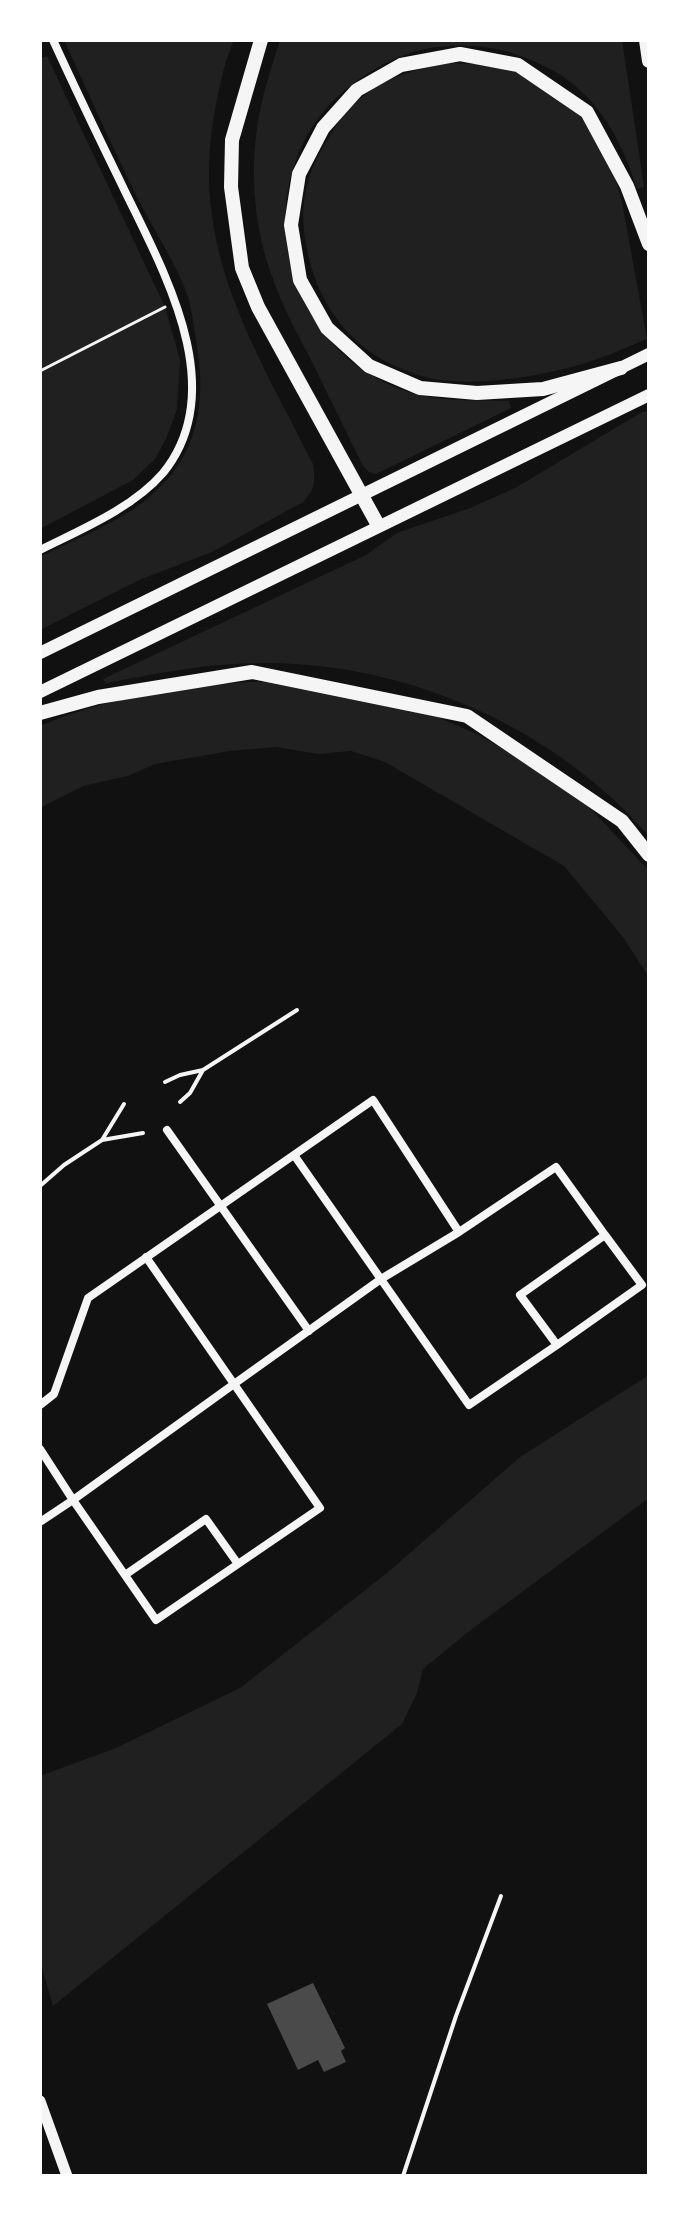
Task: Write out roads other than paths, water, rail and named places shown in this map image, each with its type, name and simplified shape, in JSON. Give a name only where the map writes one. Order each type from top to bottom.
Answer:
[{"type":"highway","points":[[261,40],[232,140],[231,187],[242,268],[258,307],[378,525]]},
{"type":"highway","points":[[646,40],[649,61]]},
{"type":"highway","points":[[621,368],[543,389],[477,393],[420,388],[369,366],[327,328],[300,280],[291,225],[299,174],[323,128],[357,90],[401,65],[460,54],[518,65],[587,112],[627,186],[649,244]]},
{"type":"highway","points":[[40,713],[98,697],[252,672],[467,716],[622,821],[649,855]]},
{"type":"main road","points":[[40,653],[649,354]]},
{"type":"main road","points":[[40,692],[646,396]]},
{"type":"main road","points":[[40,2101],[67,2176]]},
{"type":"street","points":[[40,550],[99,520],[142,493],[163,472],[180,444],[190,414],[192,371],[176,301],[53,40]]},
{"type":"street","points":[[40,1405],[54,1394],[88,1298],[373,1100],[459,1232]]},
{"type":"street","points":[[167,1130],[309,1331]]},
{"type":"street","points":[[40,1522],[381,1279],[459,1232],[556,1167],[642,1285],[469,1405],[381,1279],[294,1155]]},
{"type":"street","points":[[557,1345],[520,1295],[605,1235]]},
{"type":"street","points":[[40,1449],[156,1620],[320,1508],[146,1257]]},
{"type":"street","points":[[125,1575],[206,1519],[238,1564]]},
{"type":"lane","points":[[165,1082],[203,1070],[297,1010]]},
{"type":"lane","points":[[180,1102],[190,1093],[203,1070]]},
{"type":"lane","points":[[102,1140],[124,1104]]},
{"type":"lane","points":[[40,1186],[64,1165],[102,1140],[143,1133]]},
{"type":"lane","points":[[403,2176],[456,2016],[501,1896]]}]
